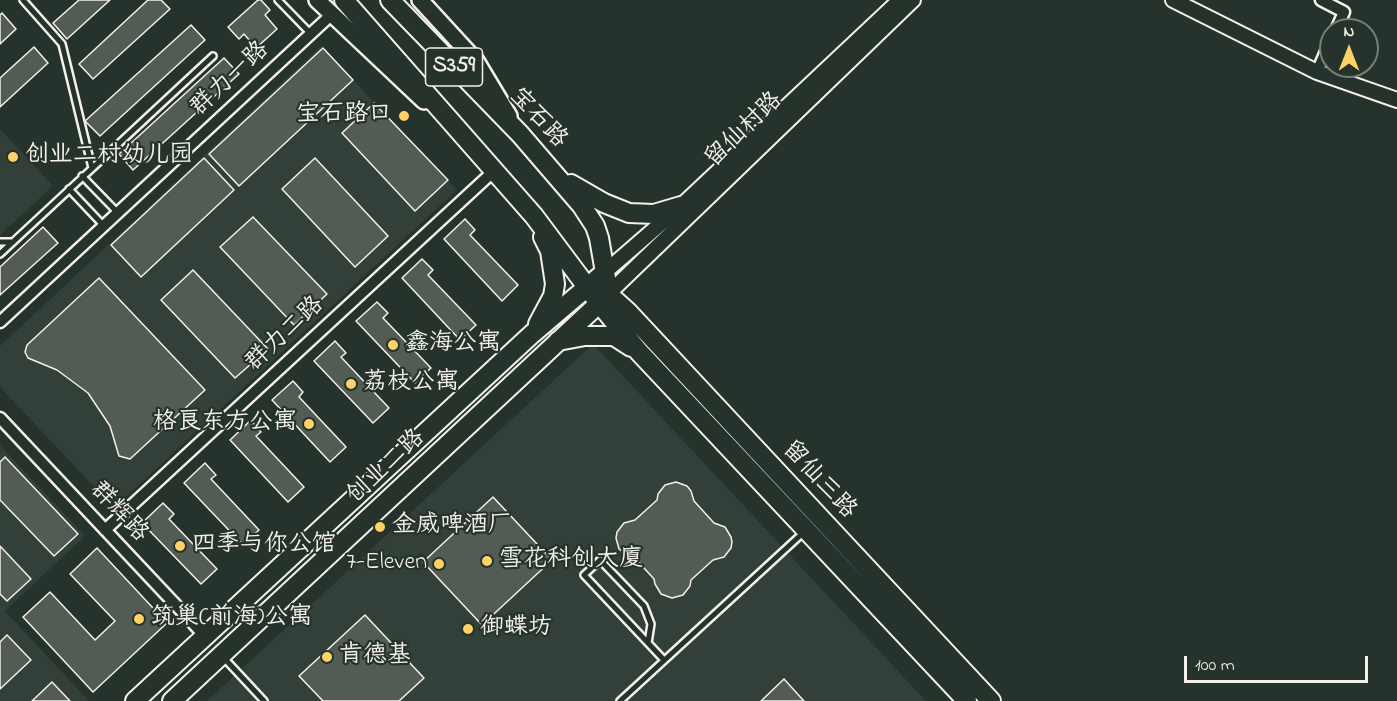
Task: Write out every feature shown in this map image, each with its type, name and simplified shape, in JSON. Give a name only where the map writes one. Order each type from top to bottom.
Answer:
[{"type":"main road","points":[[318,0],[482,156]]},
{"type":"main road","name":"S359","points":[[344,0],[534,216]]},
{"type":"main road","name":"宝石路","points":[[390,0],[520,134],[582,206],[595,226],[602,249],[605,272],[604,299]]},
{"type":"main road","points":[[420,0],[476,61],[520,134]]},
{"type":"main road","points":[[550,167],[574,187],[603,203],[629,213],[654,214],[681,206]]},
{"type":"main road","points":[[534,216],[588,288],[604,299]]},
{"type":"main road","name":"创业二路","points":[[532,334],[548,307],[555,284],[550,251],[534,216]]},
{"type":"main road","name":"创业二路","points":[[135,701],[532,334],[605,272]]},
{"type":"main road","name":"创业二路","points":[[172,701],[604,299]]},
{"type":"main road","name":"留仙三路","points":[[604,299],[639,352],[967,701]]},
{"type":"main road","name":"留仙三路","points":[[604,299],[628,312],[991,701]]},
{"type":"main road","points":[[558,341],[585,336],[614,336],[639,352]]},
{"type":"street","name":"留仙村路","points":[[605,272],[681,206],[900,0]]},
{"type":"street","name":"留仙村路","points":[[604,299],[913,0]]},
{"type":"street","points":[[1173,0],[1317,72],[1397,100]]},
{"type":"street","points":[[1321,0],[1344,12],[1341,18]]},
{"type":"street","name":"群力一路","points":[[0,321],[332,15]]},
{"type":"street","points":[[1317,72],[1319,67]]},
{"type":"street","name":"群力二路","points":[[105,530],[495,170]]},
{"type":"street","name":"群辉路","points":[[0,418],[204,636]]},
{"type":"lane","points":[[23,0],[62,44],[92,168]]},
{"type":"lane","points":[[278,0],[311,34]]},
{"type":"lane","points":[[0,254],[213,56]]},
{"type":"lane","points":[[82,176],[118,213]]},
{"type":"lane","points":[[69,189],[104,225]]},
{"type":"lane","points":[[0,242],[13,242]]},
{"type":"lane","points":[[620,701],[806,530]]},
{"type":"lane","points":[[648,643],[651,624],[644,606],[600,560],[584,575],[648,643],[664,660]]},
{"type":"lane","points":[[221,655],[264,701]]},
{"type":"shaded area","points":[[321,46],[457,190],[114,508],[0,387],[0,346]]},
{"type":"shaded area","name":"创业二村幼儿园","points":[[0,129],[53,186],[0,235]]},
{"type":"shaded area","points":[[593,344],[926,701],[207,701]]},
{"type":"shaded area","points":[[0,445],[85,536],[5,611],[89,701],[0,701]]},
{"type":"building","points":[[79,0],[110,0],[67,39],[53,23]]},
{"type":"building","points":[[148,0],[161,0],[170,9],[93,79],[79,64]]},
{"type":"building","points":[[258,0],[261,0],[270,10],[265,15],[277,29],[256,48],[244,34],[239,39],[228,27]]},
{"type":"building","points":[[2,13],[16,29],[0,44],[0,15]]},
{"type":"building","points":[[191,25],[205,40],[100,136],[85,121]]},
{"type":"building","points":[[34,47],[48,63],[0,107],[0,78]]},
{"type":"building","points":[[323,48],[353,80],[239,186],[209,154]]},
{"type":"building","points":[[224,58],[239,74],[133,170],[119,154]]},
{"type":"building","points":[[374,103],[448,180],[415,211],[342,133]]},
{"type":"building","points":[[204,158],[234,190],[141,277],[111,245]]},
{"type":"building","points":[[315,158],[388,236],[355,267],[282,189]]},
{"type":"building","points":[[253,217],[327,294],[294,325],[220,247]]},
{"type":"building","points":[[465,219],[475,230],[470,235],[518,285],[502,301],[444,239]]},
{"type":"building","points":[[43,227],[58,243],[0,295],[0,267]]},
{"type":"building","points":[[422,259],[433,270],[428,275],[476,325],[460,340],[402,278]]},
{"type":"building","points":[[193,270],[268,349],[235,378],[161,300]]},
{"type":"building","points":[[99,278],[205,390],[130,459],[119,456],[110,426],[88,393],[57,370],[28,358],[25,352],[27,345]]},
{"type":"building","name":"鑫海公寓","points":[[377,302],[388,313],[383,318],[431,368],[415,383],[356,321]]},
{"type":"building","name":"荔枝公寓","points":[[335,341],[346,353],[341,357],[389,408],[373,423],[314,361]]},
{"type":"building","name":"格良东方公寓","points":[[293,381],[303,392],[299,397],[346,447],[330,462],[272,400]]},
{"type":"building","name":"格良东方公寓","points":[[251,420],[261,432],[256,436],[304,487],[288,502],[230,440]]},
{"type":"building","points":[[5,457],[78,534],[54,556],[0,500],[0,462]]},
{"type":"building","points":[[205,463],[216,475],[211,479],[259,530],[243,545],[184,483]]},
{"type":"building","points":[[676,482],[687,486],[694,501],[714,523],[725,527],[732,542],[731,548],[724,557],[713,560],[691,580],[690,586],[683,595],[672,598],[661,594],[654,579],[634,557],[628,556],[619,549],[616,538],[617,532],[624,523],[635,520],[657,500],[658,494],[665,485]]},
{"type":"building","name":"雪花科创大廈","points":[[493,497],[552,560],[482,625],[423,562]]},
{"type":"building","name":"四季与你公馆","points":[[163,503],[174,514],[169,519],[217,569],[201,584],[142,523]]},
{"type":"building","points":[[0,546],[31,579],[7,601],[0,594]]},
{"type":"building","name":"筑巢(前海)公寓","points":[[97,548],[167,623],[93,692],[23,617],[50,592],[95,640],[115,621],[70,574]]},
{"type":"building","points":[[365,615],[424,678],[399,701],[323,701],[299,676]]},
{"type":"building","points":[[7,635],[31,660],[0,689],[0,642]]},
{"type":"building","points":[[784,679],[804,701],[761,701]]},
{"type":"building","points":[[52,682],[70,701],[32,701]]},
{"type":"place","name":"宝石路口","points":[[404,116]]},
{"type":"place","name":"创业二村幼儿园","points":[[13,157]]},
{"type":"place","name":"鑫海公寓","points":[[393,345]]},
{"type":"place","name":"荔枝公寓","points":[[351,384]]},
{"type":"place","name":"格良东方公寓","points":[[309,424]]},
{"type":"place","name":"金威啤酒厂","points":[[380,527]]},
{"type":"place","name":"四季与你公馆","points":[[180,546]]},
{"type":"place","name":"雪花科创大廈","points":[[487,561]]},
{"type":"place","name":"7-Eleven","points":[[439,564]]},
{"type":"place","name":"筑巢(前海)公寓","points":[[139,619]]},
{"type":"place","name":"御蝶坊","points":[[468,629]]},
{"type":"place","name":"肯德基","points":[[327,657]]}]
